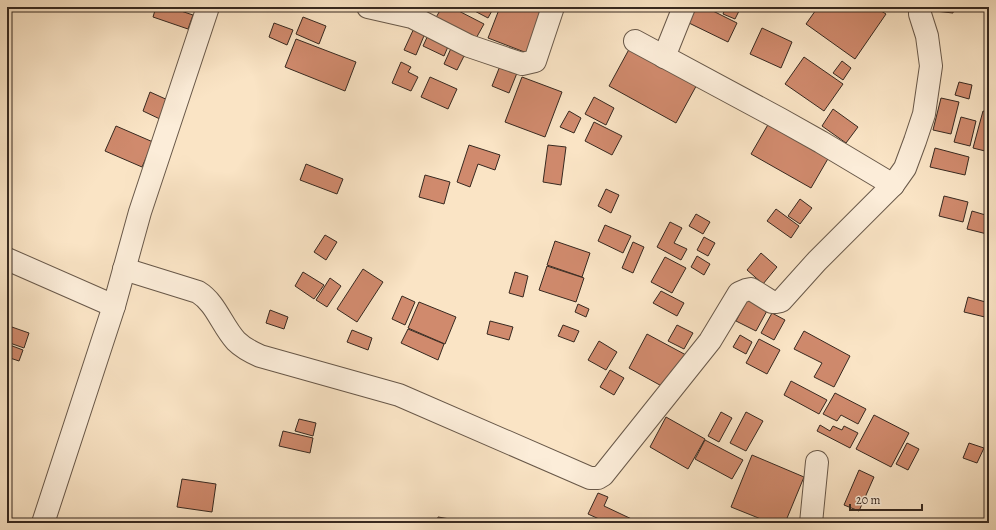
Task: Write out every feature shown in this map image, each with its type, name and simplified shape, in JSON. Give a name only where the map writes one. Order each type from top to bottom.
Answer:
[{"type":"street","points":[[43,523],[114,306],[140,212],[208,7]]},
{"type":"street","points":[[368,7],[412,17],[469,46],[522,64],[535,61],[553,7]]},
{"type":"street","points":[[664,57],[684,7]]},
{"type":"street","points":[[124,268],[198,292],[203,295],[209,300],[235,340],[247,350],[260,356],[399,395],[590,478],[598,478],[603,475],[710,341],[739,293],[751,289],[772,302],[781,301],[817,261],[893,185],[905,168],[924,114],[931,66],[927,36],[920,14],[920,7]]},
{"type":"street","points":[[635,41],[787,123],[893,185]]},
{"type":"street","points":[[7,259],[114,306]]},
{"type":"street","points":[[811,523],[817,462]]},
{"type":"building","points":[[156,7],[169,7],[193,15],[188,29],[153,17]]},
{"type":"building","points":[[442,7],[451,7],[484,24],[474,42],[434,21]]},
{"type":"building","points":[[467,7],[494,7],[488,18]]},
{"type":"building","points":[[500,7],[545,7],[527,53],[488,38]]},
{"type":"building","points":[[696,7],[705,7],[737,23],[728,42],[689,23]]},
{"type":"building","points":[[726,7],[741,7],[735,19],[723,14]]},
{"type":"building","points":[[818,7],[875,7],[886,14],[855,59],[806,24]]},
{"type":"building","points":[[927,7],[954,7],[953,13],[926,10]]},
{"type":"building","points":[[303,17],[326,26],[319,44],[296,34]]},
{"type":"building","points":[[274,23],[293,30],[287,45],[269,37]]},
{"type":"building","points":[[415,26],[426,31],[416,55],[404,50]]},
{"type":"building","points":[[762,28],[792,42],[781,68],[750,54]]},
{"type":"building","points":[[429,33],[450,42],[444,56],[423,46]]},
{"type":"building","points":[[296,39],[356,62],[345,91],[285,67]]},
{"type":"building","points":[[633,42],[700,79],[676,123],[609,86]]},
{"type":"building","points":[[452,46],[466,52],[457,70],[444,64]]},
{"type":"building","points":[[804,57],[843,84],[824,111],[785,84]]},
{"type":"building","points":[[842,61],[851,68],[843,80],[833,73]]},
{"type":"building","points":[[401,62],[411,67],[408,72],[418,77],[411,91],[392,83]]},
{"type":"building","points":[[500,66],[517,73],[509,93],[492,86]]},
{"type":"building","points":[[430,77],[457,89],[448,109],[421,97]]},
{"type":"building","points":[[522,77],[562,92],[545,137],[505,122]]},
{"type":"building","points":[[959,82],[972,85],[969,99],[955,95]]},
{"type":"building","points":[[150,92],[170,101],[162,120],[143,111]]},
{"type":"building","points":[[594,97],[614,108],[606,125],[585,114]]},
{"type":"building","points":[[941,98],[959,102],[951,134],[933,130]]},
{"type":"building","points":[[833,109],[858,127],[846,143],[822,126]]},
{"type":"building","points":[[569,111],[581,118],[574,133],[560,127]]},
{"type":"building","points":[[983,111],[989,113],[989,152],[973,148]]},
{"type":"building","points":[[773,116],[833,150],[811,188],[751,154]]},
{"type":"building","points":[[961,117],[976,121],[970,146],[954,142]]},
{"type":"building","points":[[594,122],[622,136],[612,155],[585,141]]},
{"type":"building","points":[[116,126],[153,142],[142,167],[105,151]]},
{"type":"building","points":[[469,145],[500,155],[495,170],[478,164],[470,187],[457,182]]},
{"type":"building","points":[[548,145],[566,147],[561,185],[543,182]]},
{"type":"building","points":[[935,148],[969,157],[965,175],[930,167]]},
{"type":"building","points":[[306,164],[343,179],[337,194],[300,180]]},
{"type":"building","points":[[425,175],[450,182],[444,204],[419,197]]},
{"type":"building","points":[[606,189],[619,195],[611,213],[598,206]]},
{"type":"building","points":[[944,196],[968,202],[963,222],[939,216]]},
{"type":"building","points":[[800,199],[812,208],[800,224],[788,216]]},
{"type":"building","points":[[776,209],[799,226],[791,238],[767,221]]},
{"type":"building","points":[[972,211],[989,216],[989,228],[987,234],[967,229]]},
{"type":"building","points":[[696,214],[710,222],[703,234],[689,226]]},
{"type":"building","points":[[670,222],[682,228],[674,243],[687,249],[681,260],[657,247]]},
{"type":"building","points":[[605,225],[631,236],[623,253],[598,241]]},
{"type":"building","points":[[325,235],[337,242],[326,260],[314,252]]},
{"type":"building","points":[[704,237],[715,243],[708,256],[697,250]]},
{"type":"building","points":[[555,241],[590,253],[582,277],[547,265]]},
{"type":"building","points":[[633,242],[644,247],[633,273],[622,268]]},
{"type":"building","points":[[761,253],[777,267],[763,284],[747,270]]},
{"type":"building","points":[[697,256],[710,264],[704,275],[691,267]]},
{"type":"building","points":[[665,257],[686,268],[672,293],[651,282]]},
{"type":"building","points":[[547,266],[584,278],[576,302],[539,290]]},
{"type":"building","points":[[363,269],[383,282],[357,322],[337,309]]},
{"type":"building","points":[[303,272],[324,285],[314,299],[295,286]]},
{"type":"building","points":[[515,272],[528,276],[523,297],[509,293]]},
{"type":"building","points":[[330,278],[341,286],[327,307],[316,300]]},
{"type":"building","points":[[661,291],[684,303],[677,316],[653,303]]},
{"type":"building","points":[[402,296],[415,302],[405,325],[392,319]]},
{"type":"building","points":[[968,297],[989,303],[989,318],[964,312]]},
{"type":"building","points":[[748,299],[768,309],[756,331],[736,321]]},
{"type":"building","points":[[419,302],[456,317],[445,344],[408,328]]},
{"type":"building","points":[[578,304],[589,309],[586,317],[575,312]]},
{"type":"building","points":[[270,310],[288,317],[284,329],[266,323]]},
{"type":"building","points":[[772,313],[785,320],[774,340],[761,333]]},
{"type":"building","points":[[490,321],[513,327],[509,340],[487,334]]},
{"type":"building","points":[[563,325],[579,331],[574,342],[558,336]]},
{"type":"building","points":[[677,325],[693,333],[684,349],[668,341]]},
{"type":"building","points":[[9,326],[29,333],[24,348],[7,342],[7,331]]},
{"type":"building","points":[[408,329],[444,344],[438,360],[401,343]]},
{"type":"building","points":[[352,330],[372,338],[368,350],[347,342]]},
{"type":"building","points":[[804,331],[850,356],[834,387],[814,377],[822,363],[794,349]]},
{"type":"building","points":[[647,334],[686,355],[667,389],[629,368]]},
{"type":"building","points":[[740,335],[752,342],[746,354],[733,347]]},
{"type":"building","points":[[759,339],[780,350],[767,374],[746,363]]},
{"type":"building","points":[[599,341],[617,352],[606,370],[588,360]]},
{"type":"building","points":[[7,344],[23,350],[19,361],[7,357]]},
{"type":"building","points":[[610,370],[624,378],[614,395],[600,387]]},
{"type":"building","points":[[791,381],[827,400],[819,414],[784,395]]},
{"type":"building","points":[[835,393],[866,409],[858,424],[841,415],[837,421],[823,414]]},
{"type":"building","points":[[721,412],[732,418],[719,442],[708,436]]},
{"type":"building","points":[[746,412],[763,421],[746,451],[730,443]]},
{"type":"building","points":[[874,415],[909,433],[891,467],[856,449]]},
{"type":"building","points":[[666,417],[705,439],[688,469],[650,447]]},
{"type":"building","points":[[299,419],[316,423],[313,436],[295,431]]},
{"type":"building","points":[[820,425],[830,431],[833,426],[842,430],[844,426],[858,433],[850,448],[817,431]]},
{"type":"building","points":[[283,431],[313,438],[310,453],[279,446]]},
{"type":"building","points":[[705,440],[743,460],[732,479],[695,459]]},
{"type":"building","points":[[907,443],[919,449],[908,470],[896,464]]},
{"type":"building","points":[[969,443],[984,448],[977,463],[963,458]]},
{"type":"building","points":[[752,455],[804,477],[785,523],[771,523],[731,507]]},
{"type":"building","points":[[859,470],[874,477],[859,511],[844,505]]},
{"type":"building","points":[[182,479],[216,484],[212,512],[177,507]]},
{"type":"building","points":[[598,493],[608,497],[604,506],[638,523],[608,523],[588,514]]},
{"type":"building","points":[[438,517],[474,523],[437,523]]}]
